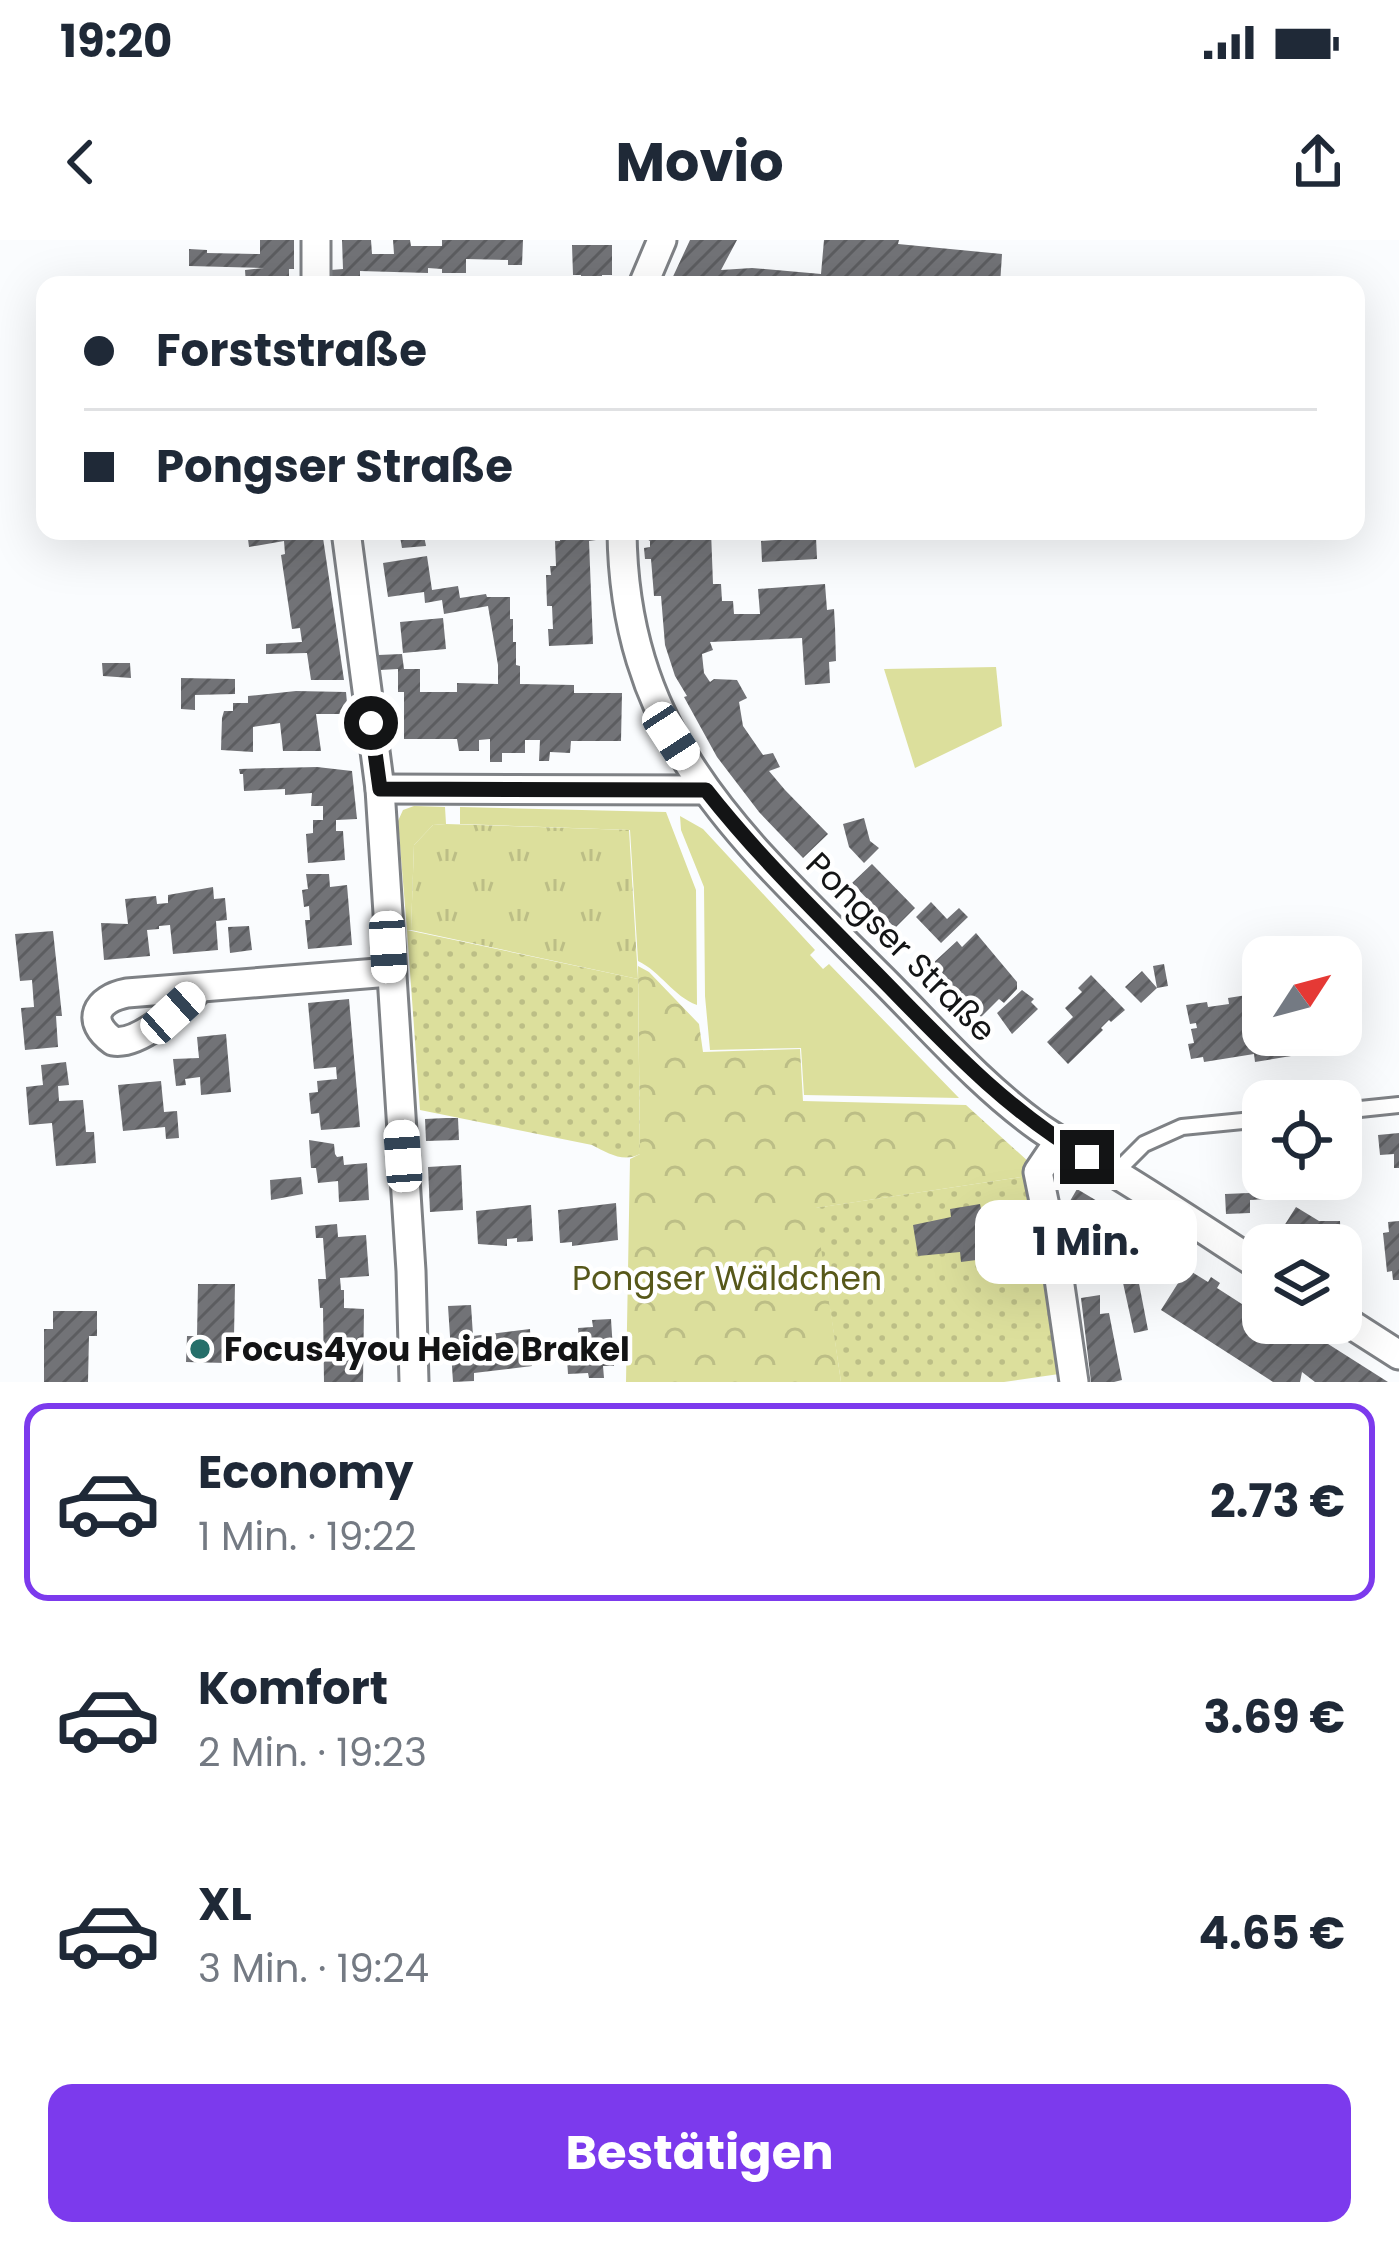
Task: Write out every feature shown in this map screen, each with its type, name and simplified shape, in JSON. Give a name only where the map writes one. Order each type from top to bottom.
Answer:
[{"type":"street","points":[[316,240],[316,276]]},
{"type":"street","points":[[646,276],[658,241]]},
{"type":"street","points":[[347,540],[380,789],[414,1382]]},
{"type":"street","name":"Pongser Straße","points":[[622,540],[622,576],[638,657],[671,736],[747,842],[986,1084],[1059,1141],[1242,1255]]},
{"type":"street","points":[[380,789],[706,790]]},
{"type":"street","points":[[200,988],[390,972]]},
{"type":"street","points":[[1059,1141],[1038,1172],[1074,1382]]},
{"type":"street","points":[[1362,1331],[1399,1355]]},
{"type":"lane","points":[[1362,1109],[1399,1106]]},
{"type":"lane","points":[[1115,1173],[1144,1144],[1182,1127],[1242,1121]]},
{"type":"green space","points":[[996,667],[1002,726],[915,768],[884,669]]},
{"type":"green space","points":[[445,807],[446,824],[433,825],[414,845],[411,930],[407,930],[398,821],[403,810]]},
{"type":"green space","points":[[460,807],[666,812],[696,890],[697,1005],[638,961],[630,830],[460,824]]},
{"type":"green space","points":[[680,816],[703,829],[815,950],[810,955],[823,969],[829,964],[959,1098],[804,1095],[801,1048],[710,1050],[704,887]]},
{"type":"green space","points":[[433,825],[629,830],[638,979],[411,930],[414,845]]},
{"type":"green space","points":[[407,930],[638,979],[640,1154],[622,1157],[592,1145],[420,1110]]},
{"type":"green space","name":"Pongser Wäldchen","points":[[638,966],[699,1024],[703,1052],[800,1049],[803,1101],[966,1105],[1030,1163],[1035,1175],[816,1208],[841,1382],[626,1382],[630,1159],[640,1154]]},
{"type":"green space","points":[[1035,1175],[1066,1373],[1004,1382],[841,1382],[815,1208]]},
{"type":"building","points":[[260,240],[294,240],[294,269],[289,269],[289,276],[245,276],[245,270],[264,268],[189,266],[189,249],[260,254]]},
{"type":"building","points":[[342,240],[371,240],[372,254],[394,254],[393,240],[410,240],[411,246],[442,246],[442,240],[523,240],[522,265],[466,259],[466,273],[428,268],[428,273],[360,271],[360,276],[331,276],[331,270],[343,269]]},
{"type":"building","points":[[690,240],[737,240],[721,270],[821,274],[824,240],[899,240],[898,244],[1002,254],[1001,276],[673,276]]},
{"type":"building","points":[[572,245],[612,245],[612,275],[573,275]]},
{"type":"building","points":[[248,540],[323,540],[344,680],[311,680],[307,653],[266,654],[266,644],[302,642],[300,628],[292,629],[281,555],[285,554],[284,541],[249,547]]},
{"type":"building","points":[[401,540],[425,540],[426,546],[402,548]]},
{"type":"building","points":[[596,540],[589,541],[593,644],[549,646],[548,629],[553,629],[546,575],[551,575],[550,566],[556,566],[555,541]]},
{"type":"building","points":[[711,540],[713,584],[721,584],[722,601],[733,601],[734,614],[760,614],[758,589],[825,584],[827,610],[834,609],[835,626],[836,661],[829,662],[830,683],[805,685],[802,638],[710,642],[713,650],[702,654],[710,682],[737,680],[747,698],[739,702],[743,726],[763,755],[773,753],[780,767],[769,771],[828,834],[803,858],[759,812],[717,757],[684,697],[665,645],[661,596],[654,596],[651,559],[645,559],[644,548],[650,547],[650,541]]},
{"type":"building","points":[[816,540],[817,559],[762,562],[761,541]]},
{"type":"building","points":[[427,556],[432,590],[458,586],[460,598],[510,597],[520,684],[574,685],[574,693],[622,693],[621,741],[571,741],[570,753],[550,752],[549,761],[539,761],[540,740],[525,740],[525,753],[502,753],[502,762],[490,762],[490,739],[479,740],[479,751],[459,751],[457,739],[404,739],[404,692],[398,692],[398,669],[380,670],[378,655],[402,654],[404,669],[420,669],[420,692],[457,692],[457,683],[498,684],[488,606],[444,614],[442,600],[425,603],[424,592],[388,597],[383,563]]},
{"type":"building","points":[[443,618],[446,649],[403,653],[400,622]]},
{"type":"building","points":[[102,663],[130,663],[131,678],[103,676]]},
{"type":"building","points":[[181,678],[235,679],[235,694],[195,695],[195,710],[181,709]]},
{"type":"building","points":[[346,692],[348,714],[316,714],[321,751],[283,751],[280,723],[253,727],[253,752],[221,750],[222,718],[224,711],[233,711],[233,703],[248,703],[248,696]]},
{"type":"building","points":[[239,769],[352,771],[357,819],[336,820],[336,831],[343,831],[345,860],[308,863],[306,834],[313,833],[313,820],[323,820],[323,806],[311,806],[312,793],[244,791]]},
{"type":"building","points":[[864,818],[870,841],[879,848],[864,863],[849,847],[843,824]]},
{"type":"building","points":[[872,864],[915,908],[895,928],[852,883]]},
{"type":"building","points":[[306,874],[329,874],[330,887],[347,885],[352,945],[308,949],[305,920],[310,920],[309,906],[304,907],[302,890],[308,889]]},
{"type":"building","points":[[213,887],[214,899],[225,898],[227,920],[216,921],[218,950],[173,954],[170,925],[147,930],[150,956],[104,960],[101,923],[128,924],[125,899],[156,896],[157,904],[168,903],[168,895]]},
{"type":"building","points":[[931,902],[947,919],[959,908],[968,917],[941,943],[916,917]]},
{"type":"building","points":[[249,926],[252,950],[230,953],[228,927]]},
{"type":"building","points":[[53,931],[62,1016],[56,1016],[58,1047],[25,1050],[21,1008],[34,1007],[32,980],[20,981],[15,934]]},
{"type":"building","points":[[976,933],[1017,982],[1017,989],[1004,1003],[999,999],[981,1017],[931,965],[957,941],[962,947]]},
{"type":"building","points":[[1164,964],[1168,986],[1157,988],[1153,966]]},
{"type":"building","points":[[1142,971],[1157,988],[1141,1003],[1125,987]]},
{"type":"building","points":[[1091,975],[1125,1010],[1109,1020],[1068,1064],[1047,1042],[1073,1017],[1065,1008]]},
{"type":"building","points":[[1022,990],[1038,1009],[1012,1034],[997,1013]]},
{"type":"building","points":[[1242,996],[1242,1056],[1204,1062],[1203,1057],[1191,1059],[1188,1044],[1194,1043],[1191,1029],[1197,1028],[1196,1023],[1190,1024],[1186,1005],[1229,1004],[1228,998]]},
{"type":"building","points":[[349,999],[360,1127],[321,1130],[319,1113],[311,1114],[309,1093],[318,1092],[317,1081],[337,1079],[336,1067],[314,1069],[308,1003]]},
{"type":"building","points":[[226,1034],[231,1092],[201,1095],[200,1077],[176,1086],[173,1059],[199,1058],[197,1037]]},
{"type":"building","points":[[1254,1056],[1291,1056],[1255,1062]]},
{"type":"building","points":[[66,1062],[69,1085],[58,1086],[59,1101],[83,1100],[86,1132],[94,1132],[96,1163],[56,1166],[52,1123],[29,1125],[26,1087],[43,1085],[41,1065]]},
{"type":"building","points":[[161,1081],[164,1112],[177,1111],[179,1138],[166,1139],[165,1127],[123,1131],[118,1085]]},
{"type":"building","points":[[458,1118],[459,1140],[426,1141],[425,1119]]},
{"type":"building","points":[[1399,1133],[1399,1168],[1394,1168],[1394,1154],[1380,1155],[1378,1135]]},
{"type":"building","points":[[309,1140],[334,1144],[344,1165],[367,1163],[369,1200],[339,1202],[338,1181],[318,1183],[316,1168],[311,1168]]},
{"type":"building","points":[[461,1165],[463,1210],[430,1212],[428,1167]]},
{"type":"building","points":[[301,1177],[303,1194],[271,1200],[270,1180]]},
{"type":"building","points":[[1077,1189],[1156,1236],[1140,1265],[1132,1260],[1148,1330],[1134,1333],[1116,1251],[1108,1245],[1097,1249],[1099,1239],[1089,1234],[1074,1238],[1072,1219],[1063,1213]]},
{"type":"building","points":[[1242,1193],[1242,1200],[1250,1200],[1250,1213],[1226,1214],[1225,1194]]},
{"type":"building","points":[[616,1203],[618,1240],[572,1246],[572,1242],[560,1243],[558,1210]]},
{"type":"building","points":[[980,1204],[982,1213],[992,1212],[994,1223],[1002,1226],[1003,1232],[996,1237],[998,1248],[983,1250],[984,1259],[961,1262],[960,1252],[918,1256],[913,1225],[951,1217],[950,1209]]},
{"type":"building","points":[[531,1205],[533,1241],[517,1242],[517,1238],[507,1239],[507,1246],[478,1244],[476,1211]]},
{"type":"building","points":[[1296,1207],[1319,1221],[1340,1224],[1285,1224]]},
{"type":"building","points":[[1399,1221],[1399,1280],[1393,1280],[1392,1271],[1387,1272],[1383,1233],[1389,1232],[1388,1222]]},
{"type":"building","points":[[337,1224],[338,1237],[366,1235],[369,1276],[340,1278],[344,1308],[364,1309],[363,1382],[324,1382],[318,1279],[326,1279],[323,1238],[316,1238],[315,1226]]},
{"type":"building","points":[[1187,1269],[1208,1282],[1211,1277],[1220,1283],[1217,1288],[1242,1304],[1242,1344],[1328,1344],[1388,1382],[1315,1382],[1302,1372],[1300,1382],[1273,1382],[1161,1310]]},
{"type":"building","points":[[198,1284],[235,1284],[234,1337],[226,1337],[226,1363],[186,1362],[187,1336],[197,1336]]},
{"type":"building","points":[[1100,1295],[1100,1314],[1109,1313],[1122,1380],[1114,1382],[1091,1382],[1081,1298]]},
{"type":"building","points":[[471,1305],[473,1336],[530,1329],[532,1366],[474,1373],[474,1381],[453,1382],[448,1306]]},
{"type":"building","points":[[53,1311],[97,1311],[97,1336],[89,1336],[88,1382],[44,1382],[44,1329],[53,1329]]},
{"type":"building","points":[[611,1319],[614,1366],[603,1366],[604,1378],[568,1374],[566,1343],[579,1342],[578,1328],[593,1327],[592,1320]]},
{"type":"place","name":"Focus4you Heide Brakel","points":[[200,1349]]},
{"type":"route","points":[[371,723],[380,789],[706,790],[747,842],[986,1084],[1036,1126],[1087,1157]]}]
